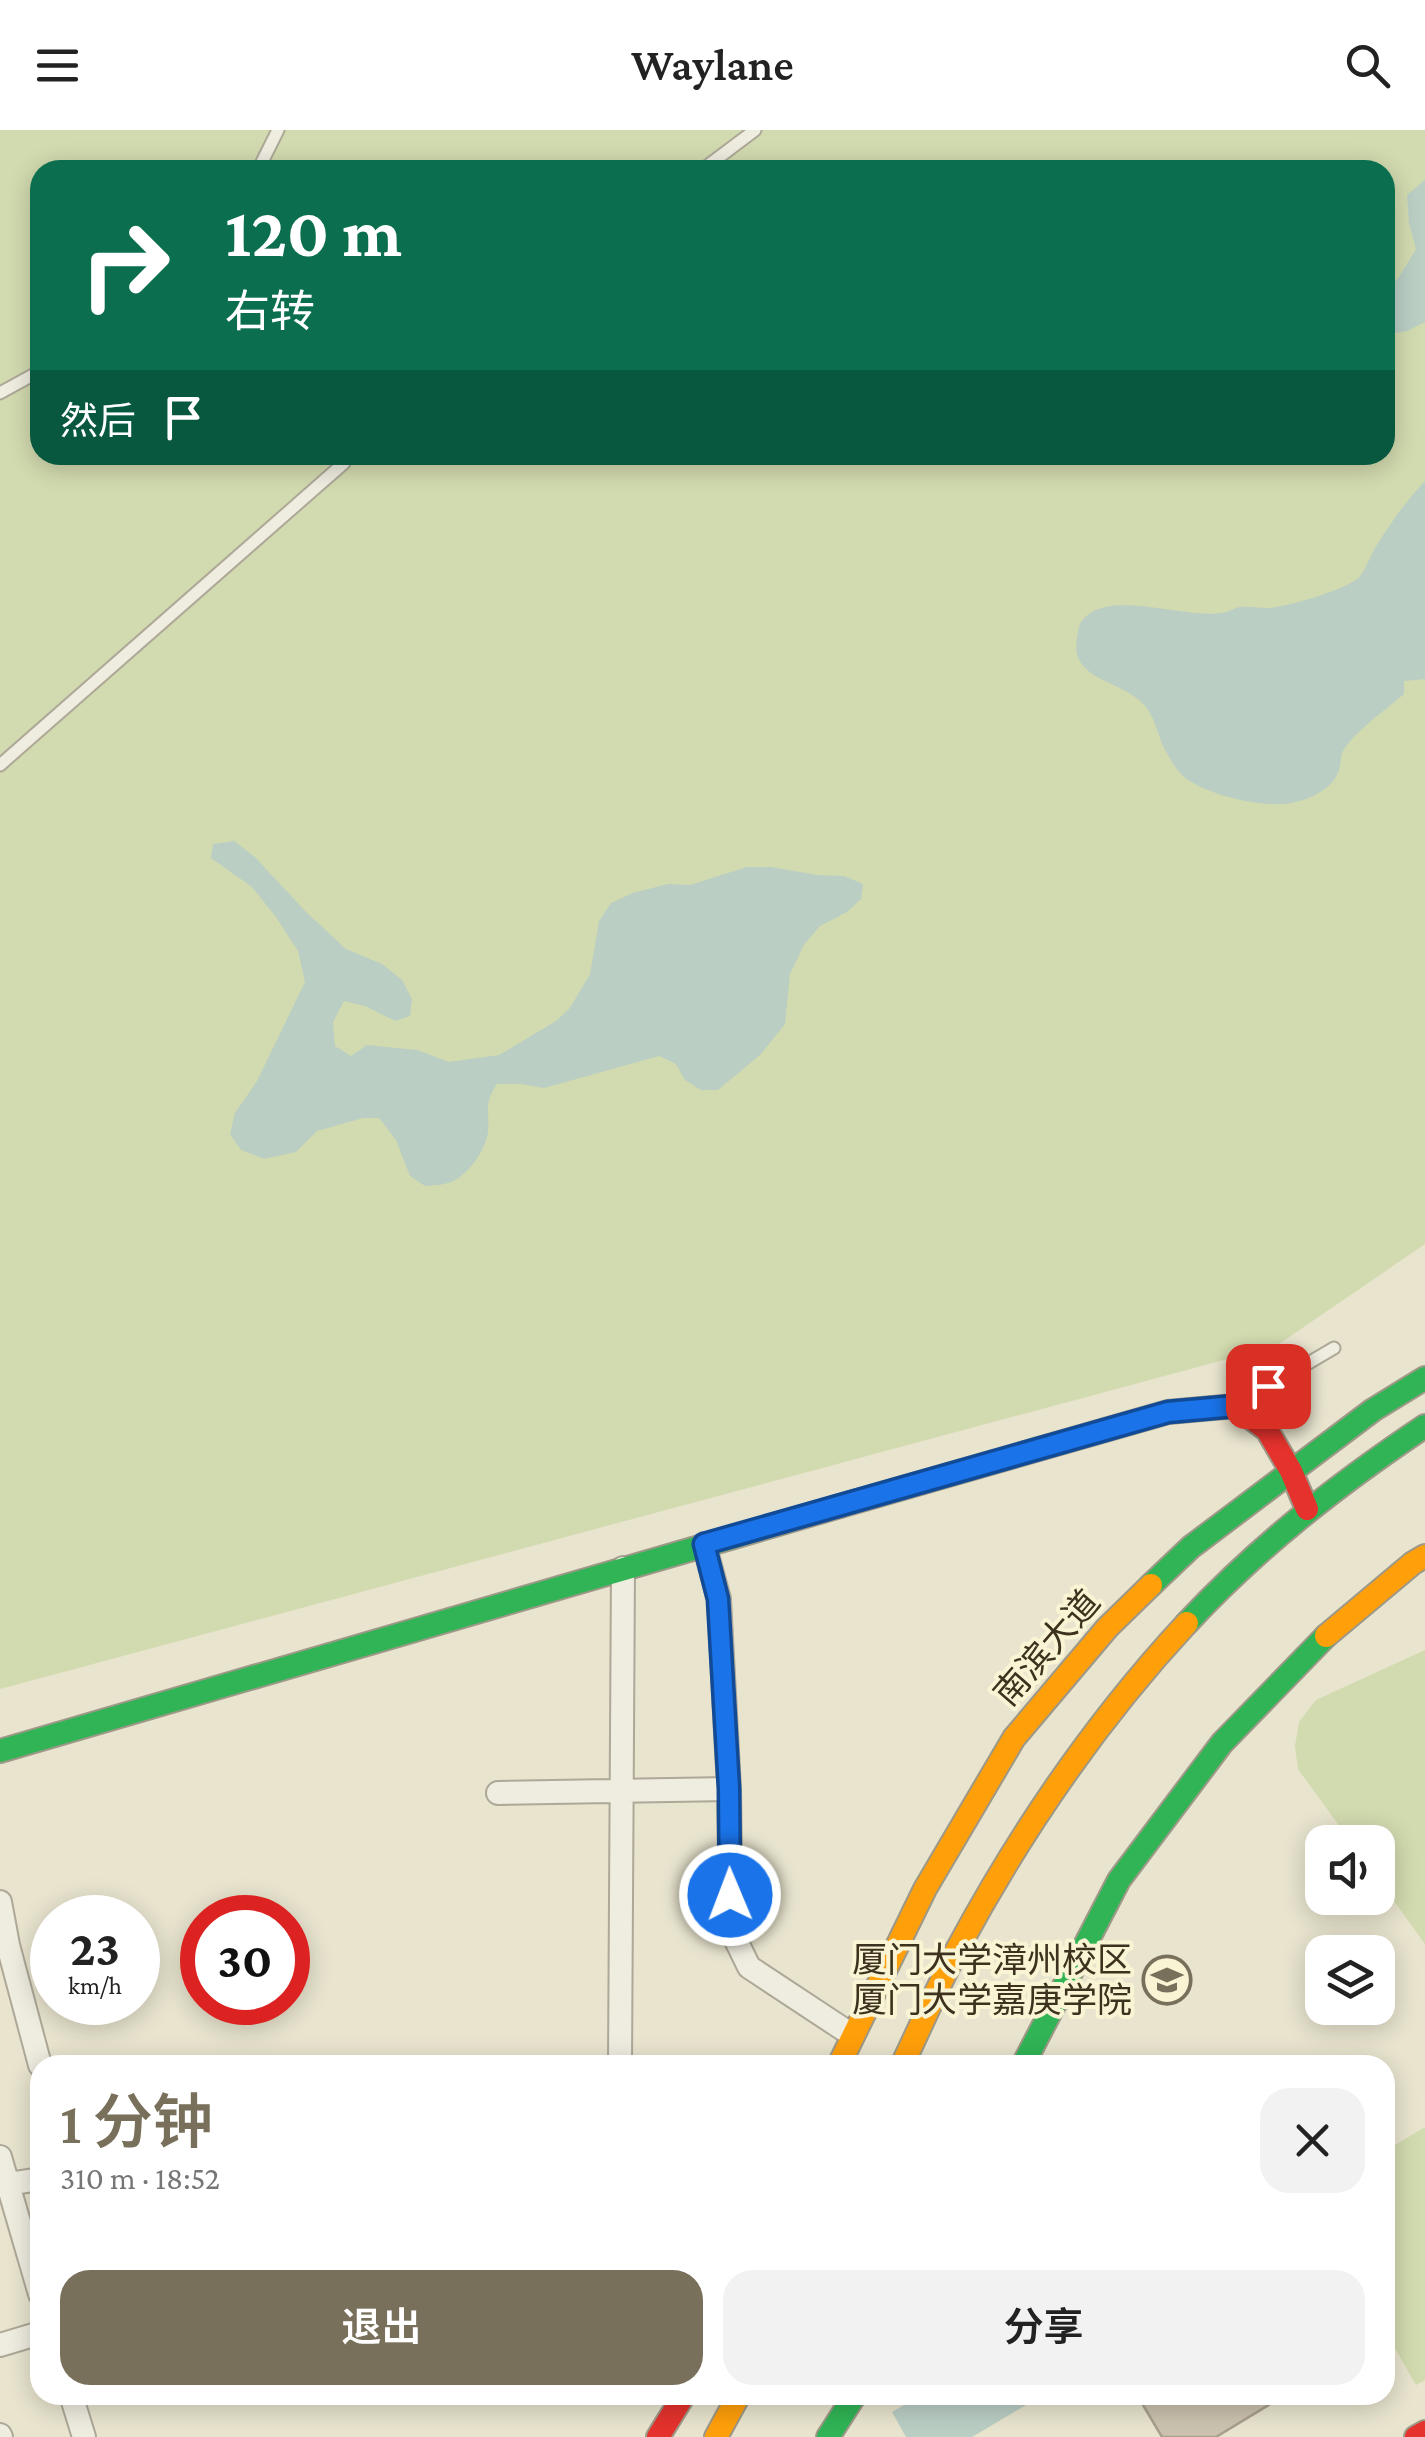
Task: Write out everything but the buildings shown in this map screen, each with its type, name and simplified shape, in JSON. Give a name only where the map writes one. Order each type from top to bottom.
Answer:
[{"type":"street","name":"南滨大道","points":[[843,2055],[925,1890],[1014,1738],[1107,1628],[1191,1547],[1373,1410],[1425,1378]]},
{"type":"street","points":[[0,1751],[1168,1412],[1235,1406],[1266,1430],[1291,1470],[1308,1510]]},
{"type":"street","points":[[907,2055],[958,1948],[1024,1834],[1089,1737],[1214,1593],[1308,1510],[1425,1426]]},
{"type":"street","points":[[704,1544],[718,1599],[729,1789],[731,1930],[749,1967],[852,2034]]},
{"type":"street","points":[[1028,2055],[1119,1880],[1222,1743],[1319,1642],[1425,1556]]},
{"type":"street","points":[[620,2055],[623,1568]]},
{"type":"street","points":[[498,1793],[729,1789]]},
{"type":"street","points":[[0,1902],[37,2055]]},
{"type":"street","points":[[0,2157],[30,2260]]},
{"type":"street","points":[[8,2184],[30,2181]]},
{"type":"street","points":[[0,2345],[30,2336]]},
{"type":"street","points":[[74,2405],[84,2437]]},
{"type":"street","points":[[658,2437],[678,2405]]},
{"type":"street","points":[[716,2437],[734,2405]]},
{"type":"street","points":[[828,2437],[849,2405]]},
{"type":"street","points":[[1416,2437],[1425,2432]]},
{"type":"lane","points":[[263,160],[278,130]]},
{"type":"lane","points":[[715,160],[755,130]]},
{"type":"lane","points":[[0,393],[30,376]]},
{"type":"lane","points":[[0,765],[343,465]]},
{"type":"lane","points":[[1235,1406],[1334,1348]]},
{"type":"green space","points":[[0,130],[1425,130],[1425,1244],[1276,1346],[0,1689]]},
{"type":"green space","points":[[1425,1650],[1425,1944],[1395,1903],[1395,1825],[1339,1825],[1298,1769],[1295,1746],[1299,1722],[1316,1700]]},
{"type":"green space","points":[[1425,2127],[1425,2380],[1416,2385],[1395,2348],[1395,2145]]},
{"type":"shaded area","points":[[1425,180],[1425,322],[1395,333],[1395,282],[1416,249],[1407,195]]},
{"type":"shaded area","points":[[1425,481],[1425,679],[1404,681],[1404,694],[1348,744],[1334,780],[1314,796],[1289,803],[1257,803],[1228,797],[1190,781],[1171,760],[1146,707],[1081,663],[1077,652],[1080,624],[1091,612],[1107,607],[1126,605],[1210,614],[1240,607],[1279,607],[1345,586],[1361,575],[1386,530]]},
{"type":"shaded area","points":[[234,841],[255,857],[346,949],[382,964],[402,980],[412,999],[410,1016],[395,1021],[365,1006],[344,1001],[333,1022],[335,1046],[351,1056],[367,1045],[417,1050],[449,1062],[499,1055],[556,1021],[570,1008],[590,974],[599,921],[611,903],[633,893],[668,884],[690,885],[747,867],[844,876],[863,884],[861,899],[847,912],[820,926],[804,945],[790,974],[785,1024],[761,1054],[718,1090],[701,1090],[685,1080],[676,1064],[659,1056],[544,1088],[497,1084],[489,1103],[487,1139],[477,1158],[454,1181],[425,1186],[410,1176],[396,1140],[379,1118],[363,1118],[317,1131],[296,1152],[264,1159],[241,1150],[230,1134],[235,1113],[257,1081],[305,982],[298,951],[276,917],[252,887],[211,858],[213,844]]},
{"type":"shaded area","points":[[904,2405],[1026,2405],[972,2437],[906,2437],[892,2412]]},
{"type":"traffic: fast","points":[[1151,1585],[1191,1547],[1373,1410],[1425,1378]]},
{"type":"traffic: fast","points":[[1187,1623],[1300,1517],[1425,1426]]},
{"type":"traffic: fast","points":[[0,1751],[840,1506]]},
{"type":"traffic: fast","points":[[1028,2055],[1119,1880],[1222,1743],[1326,1636]]},
{"type":"traffic: fast","points":[[828,2437],[849,2405]]},
{"type":"traffic: slow","points":[[1326,1636],[1425,1556]]},
{"type":"traffic: slow","points":[[844,2055],[925,1889],[1014,1738],[1107,1628],[1151,1585]]},
{"type":"traffic: slow","points":[[907,2055],[958,1948],[1034,1820],[1091,1738],[1187,1623]]},
{"type":"traffic: slow","points":[[716,2437],[734,2405]]},
{"type":"traffic: jam","points":[[840,1506],[1168,1412],[1235,1406],[1267,1430],[1307,1509]]},
{"type":"traffic: jam","points":[[658,2437],[678,2405]]},
{"type":"traffic: jam","points":[[1416,2437],[1425,2432]]},
{"type":"place","name":"厦门大学漳州校区 厦门大学嘉庚学院","points":[[1167,1980]]},
{"type":"route","points":[[730,1895],[729,1789],[718,1599],[704,1544],[1168,1412],[1235,1406],[1268,1386]]}]
